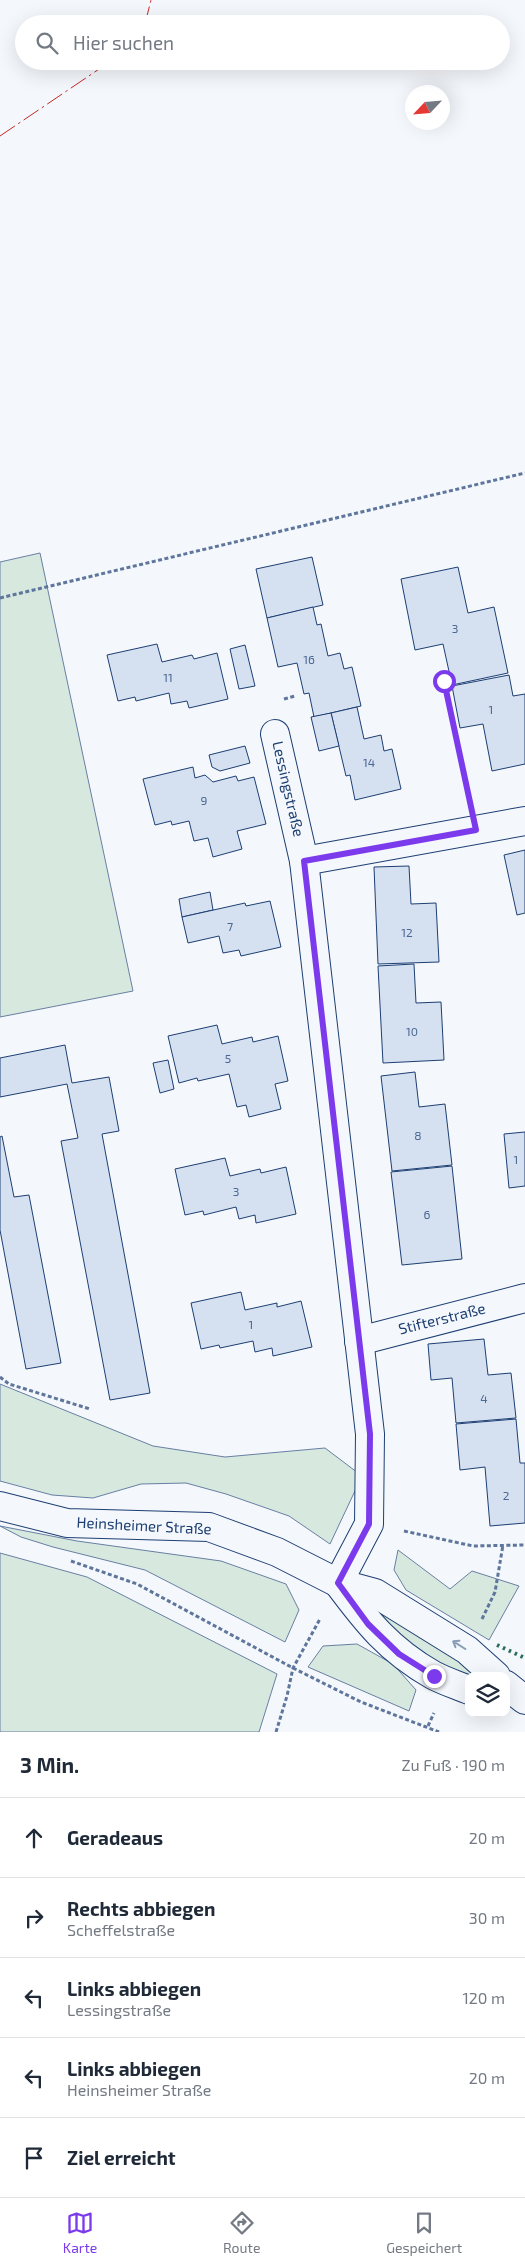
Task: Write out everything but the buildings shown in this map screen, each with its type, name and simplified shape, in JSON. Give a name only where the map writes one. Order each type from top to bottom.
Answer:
[{"type":"street","name":"Lessingstraße","points":[[275,734],[304,861],[370,1434],[369,1524],[338,1583]]},
{"type":"street","points":[[304,861],[525,821]]},
{"type":"street","name":"Stifterstraße","points":[[360,1341],[525,1298]]},
{"type":"street","name":"Heinsheimer Straße","points":[[0,1506],[67,1523],[209,1527],[277,1552],[338,1583],[375,1593],[467,1650],[492,1672]]},
{"type":"street","name":"Heinsheimer Straße","points":[[338,1583],[368,1624],[399,1654],[434,1676],[465,1688]]},
{"type":"path","points":[[0,598],[525,473]]},
{"type":"path","points":[[444,681],[476,830]]},
{"type":"path","points":[[0,1377],[9,1384],[90,1410]]},
{"type":"path","points":[[369,1524],[473,1546],[525,1545]]},
{"type":"path","points":[[64,1558],[137,1584],[360,1702],[439,1732]]},
{"type":"path","points":[[276,1732],[288,1696],[293,1668],[311,1639],[338,1583]]},
{"type":"shaded area","points":[[40,553],[133,991],[0,1017],[0,562]]},
{"type":"shaded area","points":[[0,1384],[153,1446],[225,1457],[325,1448],[362,1476],[330,1544],[289,1516],[226,1494],[186,1483],[141,1484],[93,1498],[52,1495],[0,1481]]},
{"type":"shaded area","points":[[0,1526],[77,1541],[221,1561],[286,1584],[299,1610],[285,1642],[145,1570],[53,1547],[21,1537]]},
{"type":"shaded area","points":[[398,1550],[450,1589],[472,1571],[519,1586],[489,1640],[406,1590],[394,1570]]},
{"type":"shaded area","points":[[0,1553],[87,1577],[277,1674],[259,1732],[0,1732]]},
{"type":"shaded area","points":[[380,1605],[477,1672],[465,1672],[465,1674],[421,1657],[375,1613]]},
{"type":"shaded area","points":[[357,1644],[393,1664],[416,1690],[409,1711],[308,1667],[323,1646]]},
{"type":"hedge","points":[[497,1645],[525,1658]]},
{"type":"power","points":[[147,15],[151,0]]},
{"type":"power","points":[[0,136],[98,70]]},
{"type":"route","points":[[434,1676],[399,1654],[368,1624],[338,1583],[369,1524],[370,1434],[304,861],[476,830],[444,681]]}]
